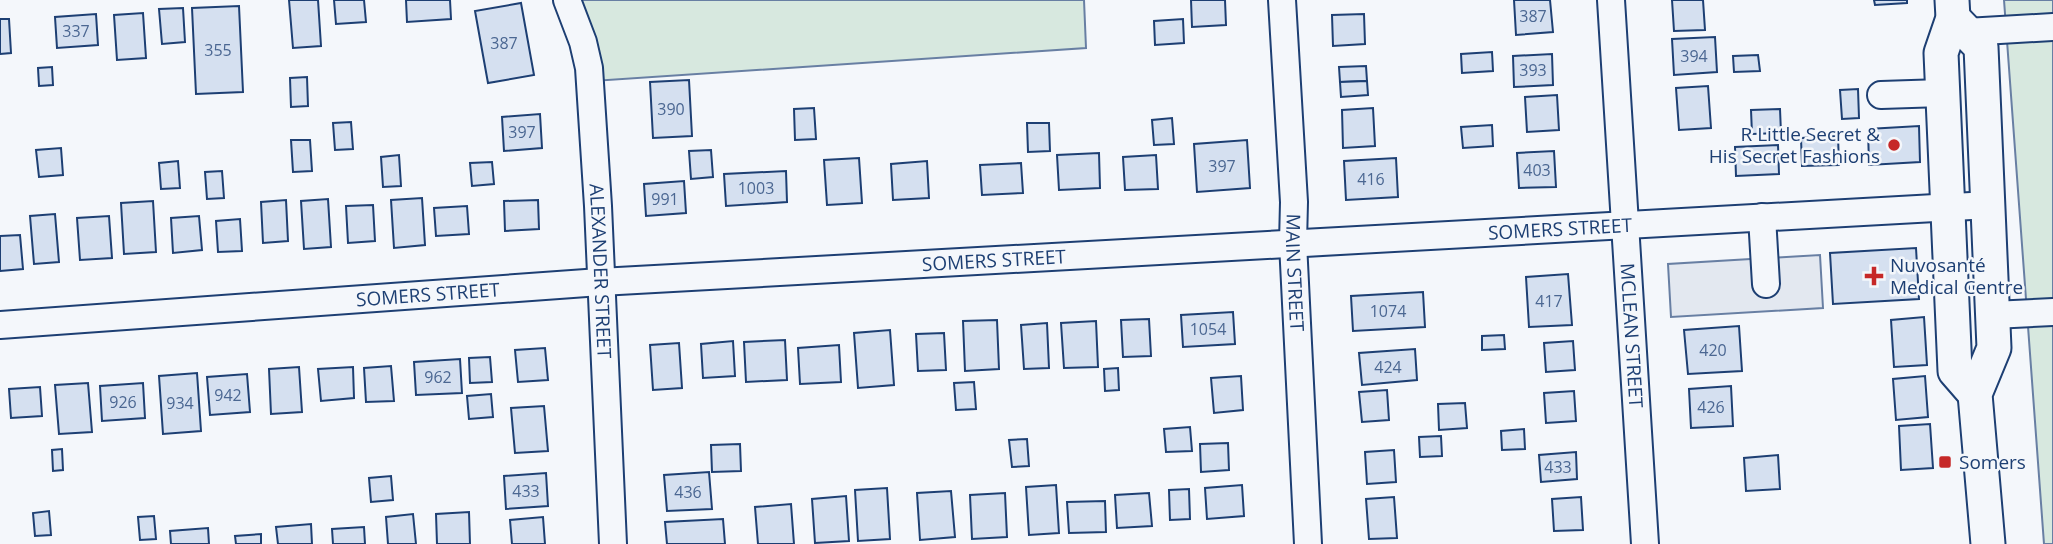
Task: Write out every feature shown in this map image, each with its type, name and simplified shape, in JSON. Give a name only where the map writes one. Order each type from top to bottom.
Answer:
[{"type":"main road","points":[[1975,394],[1955,371],[1941,53],[1957,17],[1980,47],[1994,348],[1975,394],[1988,544]]},
{"type":"street","name":"ALEXANDER STREET","points":[[567,0],[583,42],[589,68],[613,544]]},
{"type":"street","name":"MAIN STREET","points":[[1282,0],[1294,202],[1293,243],[1308,544]]},
{"type":"street","name":"MCLEAN STREET","points":[[1611,0],[1645,544]]},
{"type":"street","points":[[1957,17],[2053,27]]},
{"type":"street","points":[[1881,95],[1942,93]]},
{"type":"street","name":"SOMERS STREET","points":[[0,325],[600,282],[1989,205]]},
{"type":"street","points":[[1762,217],[1766,284]]},
{"type":"street","points":[[1993,315],[2053,312]]},
{"type":"shaded area","points":[[571,0],[1084,0],[1086,48],[593,81]]},
{"type":"shaded area","points":[[2004,0],[2053,0],[2053,544],[2044,544]]},
{"type":"shaded area","points":[[1820,255],[1823,308],[1671,317],[1668,264]]},
{"type":"building","points":[[289,0],[318,0],[321,46],[293,48]]},
{"type":"building","points":[[334,0],[364,0],[366,22],[336,24]]},
{"type":"building","points":[[406,0],[450,0],[451,19],[407,22]]},
{"type":"building","points":[[1191,0],[1225,0],[1226,25],[1192,27]]},
{"type":"building","points":[[1514,0],[1550,0],[1553,32],[1516,35]]},
{"type":"building","points":[[1672,0],[1703,0],[1705,30],[1674,31]]},
{"type":"building","points":[[1874,0],[1907,0],[1907,3],[1875,5]]},
{"type":"building","points":[[521,3],[534,75],[488,83],[475,11]]},
{"type":"building","points":[[239,6],[243,92],[196,94],[192,8]]},
{"type":"building","points":[[183,8],[185,42],[162,44],[159,9]]},
{"type":"building","points":[[143,13],[146,58],[117,60],[114,15]]},
{"type":"building","points":[[96,14],[98,45],[57,48],[55,17]]},
{"type":"building","points":[[1364,14],[1365,44],[1333,46],[1332,15]]},
{"type":"building","points":[[0,19],[9,19],[11,53],[0,54]]},
{"type":"building","points":[[1183,19],[1184,43],[1155,45],[1154,21]]},
{"type":"building","points":[[1715,37],[1717,72],[1674,75],[1672,39]]},
{"type":"building","points":[[1492,52],[1493,71],[1462,73],[1461,54]]},
{"type":"building","points":[[1552,54],[1553,85],[1514,87],[1513,56]]},
{"type":"building","points":[[1758,55],[1760,71],[1734,72],[1733,56]]},
{"type":"building","points":[[1366,66],[1367,81],[1340,82],[1339,67]]},
{"type":"building","points":[[52,67],[53,85],[39,86],[38,68]]},
{"type":"building","points":[[307,77],[308,106],[291,107],[290,78]]},
{"type":"building","points":[[689,80],[692,136],[653,138],[650,82]]},
{"type":"building","points":[[1367,81],[1368,95],[1341,97],[1340,82]]},
{"type":"building","points":[[1708,86],[1711,128],[1679,130],[1676,88]]},
{"type":"building","points":[[1858,89],[1859,118],[1842,119],[1840,90]]},
{"type":"building","points":[[1557,95],[1559,130],[1527,132],[1525,97]]},
{"type":"building","points":[[814,108],[816,139],[795,140],[794,109]]},
{"type":"building","points":[[1373,108],[1375,146],[1343,148],[1342,110]]},
{"type":"building","points":[[1780,109],[1781,133],[1752,134],[1751,110]]},
{"type":"building","points":[[540,114],[542,148],[504,151],[502,117]]},
{"type":"building","points":[[1172,118],[1174,144],[1154,145],[1152,120]]},
{"type":"building","points":[[351,122],[353,149],[335,150],[333,123]]},
{"type":"building","points":[[1027,123],[1049,123],[1050,151],[1028,152]]},
{"type":"building","points":[[1492,125],[1493,146],[1463,148],[1461,127]]},
{"type":"building","name":"R Little Secret & His Secret Fashions","points":[[1919,126],[1920,162],[1869,165],[1868,129]]},
{"type":"building","points":[[1838,136],[1839,165],[1802,166],[1801,138]]},
{"type":"building","points":[[291,140],[310,140],[312,171],[293,172]]},
{"type":"building","points":[[1247,140],[1250,188],[1197,192],[1194,144]]},
{"type":"building","points":[[1778,145],[1779,174],[1736,176],[1735,147]]},
{"type":"building","points":[[61,148],[63,175],[39,177],[36,150]]},
{"type":"building","points":[[711,150],[713,177],[691,179],[689,151]]},
{"type":"building","points":[[1554,151],[1556,187],[1519,188],[1517,153]]},
{"type":"building","points":[[1099,153],[1100,188],[1059,190],[1057,155]]},
{"type":"building","points":[[399,155],[401,186],[383,187],[381,157]]},
{"type":"building","points":[[1156,155],[1158,189],[1125,190],[1123,157]]},
{"type":"building","points":[[859,158],[862,203],[827,205],[824,160]]},
{"type":"building","points":[[1396,158],[1398,197],[1346,200],[1344,161]]},
{"type":"building","points":[[178,161],[180,188],[161,189],[159,163]]},
{"type":"building","points":[[927,161],[929,198],[893,200],[891,164]]},
{"type":"building","points":[[492,162],[494,184],[472,186],[470,163]]},
{"type":"building","points":[[1021,163],[1023,193],[982,195],[980,165]]},
{"type":"building","points":[[222,171],[224,198],[207,199],[205,172]]},
{"type":"building","points":[[786,171],[787,202],[726,206],[724,174]]},
{"type":"building","points":[[684,181],[686,213],[646,216],[644,184]]},
{"type":"building","points":[[422,198],[425,245],[394,248],[391,200]]},
{"type":"building","points":[[328,199],[331,247],[304,249],[301,201]]},
{"type":"building","points":[[286,200],[288,241],[263,243],[261,202]]},
{"type":"building","points":[[538,200],[539,229],[505,231],[504,201]]},
{"type":"building","points":[[153,201],[156,252],[124,254],[121,203]]},
{"type":"building","points":[[373,205],[375,241],[348,243],[346,206]]},
{"type":"building","points":[[467,206],[469,234],[436,236],[434,208]]},
{"type":"building","points":[[55,214],[59,262],[34,264],[30,216]]},
{"type":"building","points":[[109,216],[112,258],[80,260],[77,218]]},
{"type":"building","points":[[199,216],[202,250],[173,253],[171,218]]},
{"type":"building","points":[[240,219],[242,251],[218,252],[216,221]]},
{"type":"building","points":[[20,235],[23,269],[0,271],[0,236]]},
{"type":"building","name":"Nuvosanté Medical Centre","points":[[1916,248],[1919,299],[1833,304],[1830,253]]},
{"type":"building","points":[[1568,274],[1572,325],[1529,327],[1526,277]]},
{"type":"building","points":[[1423,292],[1425,327],[1353,331],[1351,296]]},
{"type":"building","points":[[1233,312],[1235,344],[1183,347],[1181,315]]},
{"type":"building","points":[[1924,317],[1927,365],[1894,367],[1891,320]]},
{"type":"building","points":[[1149,319],[1151,356],[1123,357],[1121,320]]},
{"type":"building","points":[[997,320],[999,369],[965,371],[963,321]]},
{"type":"building","points":[[1096,321],[1098,367],[1064,368],[1061,323]]},
{"type":"building","points":[[1047,323],[1049,368],[1024,369],[1021,325]]},
{"type":"building","points":[[1739,326],[1742,371],[1688,374],[1684,330]]},
{"type":"building","points":[[890,330],[894,385],[858,388],[854,333]]},
{"type":"building","points":[[944,333],[946,370],[918,371],[916,334]]},
{"type":"building","points":[[1504,335],[1505,349],[1482,350],[1482,336]]},
{"type":"building","points":[[785,340],[787,380],[746,382],[744,342]]},
{"type":"building","points":[[733,341],[735,376],[703,378],[701,344]]},
{"type":"building","points":[[1573,341],[1575,370],[1546,372],[1544,343]]},
{"type":"building","points":[[679,343],[682,388],[653,390],[650,345]]},
{"type":"building","points":[[839,345],[841,382],[800,384],[798,348]]},
{"type":"building","points":[[545,348],[548,380],[518,382],[515,350]]},
{"type":"building","points":[[1415,349],[1417,380],[1362,385],[1359,353]]},
{"type":"building","points":[[490,357],[492,382],[470,383],[469,358]]},
{"type":"building","points":[[460,359],[462,393],[416,395],[414,362]]},
{"type":"building","points":[[391,366],[394,401],[366,402],[364,368]]},
{"type":"building","points":[[299,367],[302,412],[271,414],[269,369]]},
{"type":"building","points":[[353,367],[354,398],[321,401],[318,369]]},
{"type":"building","points":[[1118,368],[1119,390],[1105,391],[1104,369]]},
{"type":"building","points":[[197,373],[201,431],[163,434],[159,376]]},
{"type":"building","points":[[247,374],[250,412],[210,415],[207,377]]},
{"type":"building","points":[[1241,376],[1243,410],[1214,413],[1211,378]]},
{"type":"building","points":[[1925,376],[1928,417],[1896,420],[1893,379]]},
{"type":"building","points":[[974,382],[976,409],[956,410],[954,383]]},
{"type":"building","points":[[88,383],[92,432],[59,434],[55,385]]},
{"type":"building","points":[[143,383],[145,418],[102,421],[100,386]]},
{"type":"building","points":[[1731,386],[1733,426],[1691,428],[1689,389]]},
{"type":"building","points":[[40,387],[42,416],[11,418],[9,389]]},
{"type":"building","points":[[1387,390],[1389,420],[1362,422],[1359,392]]},
{"type":"building","points":[[1574,391],[1576,421],[1546,423],[1544,393]]},
{"type":"building","points":[[491,394],[493,417],[469,419],[467,396]]},
{"type":"building","points":[[1465,403],[1467,428],[1439,430],[1438,404]]},
{"type":"building","points":[[544,406],[548,451],[515,453],[511,408]]},
{"type":"building","points":[[1930,424],[1933,468],[1901,470],[1899,426]]},
{"type":"building","points":[[1190,427],[1192,451],[1166,452],[1164,429]]},
{"type":"building","points":[[1524,429],[1525,449],[1502,450],[1501,431]]},
{"type":"building","points":[[1441,436],[1442,456],[1420,457],[1419,437]]},
{"type":"building","points":[[1027,439],[1029,466],[1012,467],[1009,440]]},
{"type":"building","points":[[1228,443],[1229,470],[1201,472],[1200,444]]},
{"type":"building","points":[[740,444],[741,471],[712,472],[711,445]]},
{"type":"building","points":[[62,449],[63,470],[53,471],[52,450]]},
{"type":"building","points":[[1394,450],[1396,482],[1367,484],[1365,452]]},
{"type":"building","points":[[1576,452],[1577,479],[1541,482],[1539,455]]},
{"type":"building","points":[[1778,455],[1780,489],[1746,491],[1744,458]]},
{"type":"building","points":[[709,472],[712,509],[667,511],[664,475]]},
{"type":"building","points":[[546,473],[548,506],[506,509],[504,476]]},
{"type":"building","points":[[391,476],[393,500],[371,502],[369,478]]},
{"type":"building","points":[[1056,485],[1059,533],[1029,535],[1026,487]]},
{"type":"building","points":[[1242,485],[1244,516],[1207,519],[1205,488]]},
{"type":"building","points":[[887,488],[890,539],[858,541],[855,490]]},
{"type":"building","points":[[1189,489],[1190,519],[1170,520],[1169,490]]},
{"type":"building","points":[[951,491],[955,537],[920,540],[917,493]]},
{"type":"building","points":[[1005,493],[1007,537],[972,539],[970,495]]},
{"type":"building","points":[[1149,493],[1152,526],[1117,528],[1115,495]]},
{"type":"building","points":[[846,496],[849,541],[815,543],[812,499]]},
{"type":"building","points":[[1394,497],[1397,538],[1369,539],[1366,499]]},
{"type":"building","points":[[1581,497],[1583,530],[1554,531],[1552,499]]},
{"type":"building","points":[[1105,501],[1106,532],[1069,533],[1067,502]]},
{"type":"building","points":[[791,504],[794,544],[758,544],[755,507]]},
{"type":"building","points":[[49,511],[51,535],[35,536],[33,513]]},
{"type":"building","points":[[469,512],[470,544],[437,544],[436,514]]},
{"type":"building","points":[[413,514],[416,544],[388,544],[386,517]]},
{"type":"building","points":[[154,516],[156,539],[140,540],[138,517]]},
{"type":"building","points":[[543,517],[545,544],[512,544],[510,520]]},
{"type":"building","points":[[723,519],[725,544],[667,544],[665,522]]},
{"type":"building","points":[[311,524],[312,544],[278,544],[276,527]]},
{"type":"building","points":[[364,527],[365,544],[333,544],[332,529]]},
{"type":"building","points":[[208,528],[209,544],[171,544],[170,531]]},
{"type":"building","points":[[261,534],[261,544],[236,544],[235,536]]},
{"type":"place","name":"R Little Secret & His Secret Fashions","points":[[1894,145]]},
{"type":"place","name":"Nuvosanté Medical Centre","points":[[1874,276]]},
{"type":"place","name":"Somers","points":[[1945,462]]}]
